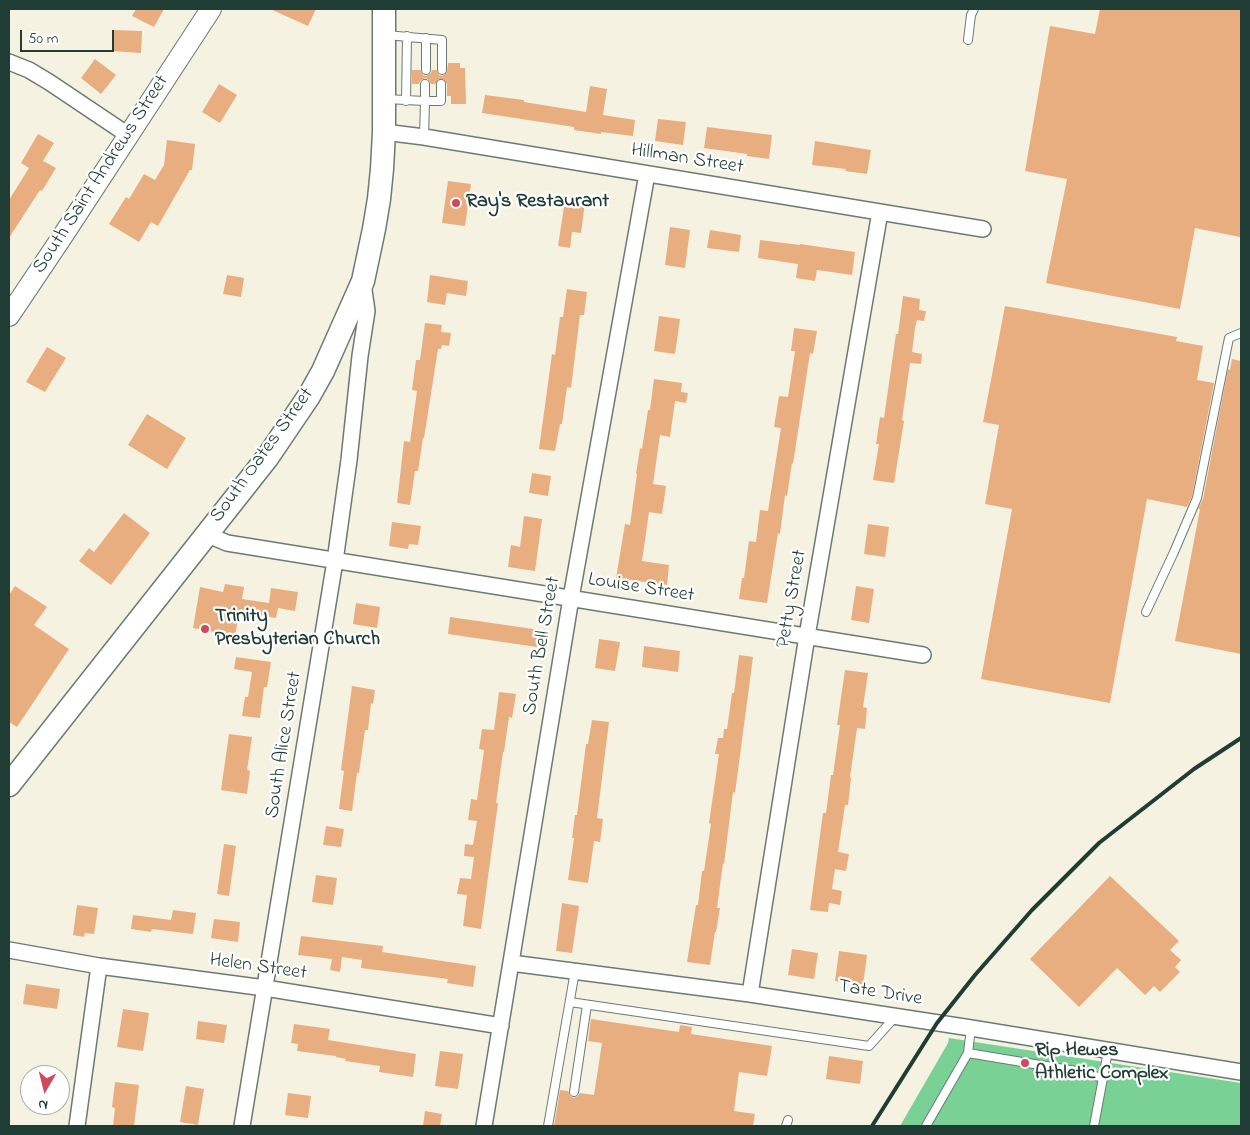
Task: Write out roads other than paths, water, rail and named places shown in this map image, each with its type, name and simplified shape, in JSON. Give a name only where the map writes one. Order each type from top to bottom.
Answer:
[{"type":"main road","name":"South Oates Street","points":[[9,785],[266,458],[309,396],[326,364],[363,281],[379,199],[384,132],[395,100],[384,34],[384,9]]},
{"type":"street","name":"South Saint Andrews Street","points":[[9,316],[211,9]]},
{"type":"street","points":[[9,62],[29,70],[49,82],[128,134]]},
{"type":"street","name":"Hillman Street","points":[[384,132],[983,229]]},
{"type":"street","name":"South Bell Street","points":[[484,1126],[572,598],[647,174]]},
{"type":"street","name":"Petty Street","points":[[750,994],[807,636],[880,212]]},
{"type":"street","name":"South Alice Street","points":[[242,1126],[350,460],[366,311],[363,281]]},
{"type":"street","name":"Louise Street","points":[[206,534],[228,543],[923,655]]},
{"type":"street","name":"Helen Street","points":[[9,950],[99,966],[265,988],[501,1026]]},
{"type":"street","name":"Tate Drive","points":[[511,963],[750,994],[1241,1072]]},
{"type":"street","points":[[77,1126],[99,966]]},
{"type":"lane","points":[[968,40],[971,15],[974,9]]},
{"type":"lane","points":[[384,34],[442,40],[442,70]]},
{"type":"lane","points":[[407,36],[395,100],[441,101],[441,84]]},
{"type":"lane","points":[[426,38],[426,70]]},
{"type":"lane","points":[[424,137],[425,84]]},
{"type":"lane","points":[[1146,612],[1197,498],[1230,338],[1241,333]]},
{"type":"lane","points":[[548,1126],[575,971]]},
{"type":"lane","points":[[570,1002],[870,1046],[895,1017]]},
{"type":"lane","points":[[574,1092],[587,1005]]},
{"type":"lane","points":[[926,1126],[968,1053],[971,1028]]},
{"type":"lane","points":[[1094,1126],[1108,1051]]},
{"type":"lane","points":[[968,1053],[1076,1071],[1103,1078]]},
{"type":"railway","points":[[872,1126],[937,1023],[975,975],[1032,910],[1099,843],[1194,769],[1241,738]]},
{"type":"place","name":"Ray's Restaurant","points":[[456,203]]},
{"type":"place","name":"Trinity Presbyterian Church","points":[[205,629]]},
{"type":"place","name":"Rip Hewes Athletic Complex","points":[[1025,1063]]}]
